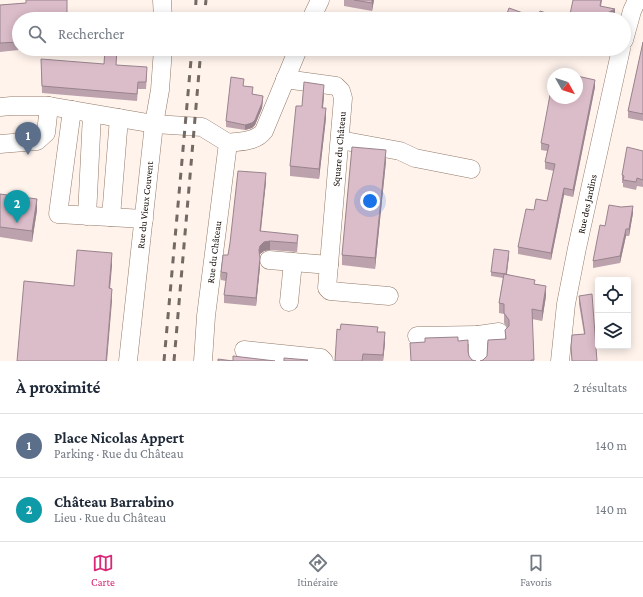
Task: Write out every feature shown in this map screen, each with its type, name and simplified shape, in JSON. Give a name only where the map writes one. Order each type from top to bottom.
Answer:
[{"type":"street","points":[[162,0],[163,12]]},
{"type":"street","points":[[314,12],[320,0]]},
{"type":"street","points":[[631,15],[638,0]]},
{"type":"street","name":"Rue du Vieux Couvent","points":[[128,361],[154,124],[160,90],[162,56]]},
{"type":"street","points":[[0,107],[49,106],[154,124],[202,127],[228,143],[255,139],[264,131],[295,56]]},
{"type":"street","name":"Rue des Jardins","points":[[560,361],[566,304],[619,56]]},
{"type":"street","name":"Square du Château","points":[[285,79],[336,86],[341,91],[343,98],[327,288],[330,291],[389,296]]},
{"type":"street","points":[[0,144],[37,141],[46,133],[49,106]]},
{"type":"street","points":[[72,110],[58,214],[144,219]]},
{"type":"street","points":[[87,216],[92,114]]},
{"type":"street","points":[[111,217],[119,118]]},
{"type":"street","points":[[340,140],[400,151],[415,158],[471,169]]},
{"type":"street","name":"Rue du Château","points":[[203,361],[206,316],[228,143]]},
{"type":"street","points":[[269,260],[329,265]]},
{"type":"street","points":[[289,302],[293,262]]},
{"type":"street","points":[[417,336],[499,332]]},
{"type":"street","points":[[478,334],[478,361]]},
{"type":"street","points":[[244,350],[321,358],[324,361]]},
{"type":"building","points":[[26,0],[67,0],[67,12],[12,12],[12,42],[0,43],[0,5],[26,3]]},
{"type":"building","points":[[354,0],[372,0],[372,3]]},
{"type":"building","points":[[573,0],[601,0],[600,6],[615,9],[609,12],[570,12]]},
{"type":"building","points":[[509,8],[520,12],[508,12]]},
{"type":"building","points":[[643,42],[643,114],[628,111]]},
{"type":"building","points":[[105,56],[117,56],[116,65],[147,67],[146,82],[138,82],[137,94],[42,86],[41,59],[104,64]]},
{"type":"building","points":[[231,77],[244,79],[243,86],[253,87],[252,94],[263,96],[262,103],[255,120],[252,123],[245,125],[226,121]]},
{"type":"building","points":[[583,77],[595,80],[573,190],[564,188],[551,253],[518,247],[526,209],[534,210],[536,199],[547,201],[555,164],[545,162],[549,145],[541,143],[548,104],[583,104]]},
{"type":"building","points":[[304,82],[324,85],[322,108],[326,108],[319,169],[290,166],[296,106],[302,106]]},
{"type":"building","points":[[352,147],[386,150],[375,258],[342,255]]},
{"type":"building","points":[[627,147],[643,151],[643,180],[637,178],[636,182],[623,180],[624,176],[622,175]]},
{"type":"building","points":[[238,171],[266,173],[260,231],[298,235],[297,243],[270,241],[264,242],[260,246],[256,298],[224,295],[227,273],[221,272],[223,255],[228,255]]},
{"type":"building","points":[[0,194],[37,199],[32,231],[0,227]]},
{"type":"building","points":[[609,205],[621,207],[633,206],[629,229],[626,229],[620,256],[593,261],[600,225],[605,226]]},
{"type":"building","points":[[494,249],[509,251],[506,274],[491,272]]},
{"type":"building","points":[[77,250],[112,253],[109,288],[112,289],[106,361],[17,361],[24,281],[74,286]]},
{"type":"building","points":[[504,274],[535,280],[534,284],[546,286],[542,311],[532,309],[534,360],[531,361],[480,361],[487,356],[488,340],[506,339],[505,330],[509,326],[509,320],[504,313],[504,304],[499,303]]},
{"type":"building","points":[[592,294],[597,361],[572,361],[572,335],[585,334],[579,296]]},
{"type":"building","points":[[341,324],[378,327],[377,332],[385,332],[383,355],[363,354],[362,361],[335,361],[337,329],[340,330]]},
{"type":"building","points":[[458,337],[458,341],[468,340],[469,356],[472,360],[476,361],[411,361],[410,343],[425,342],[425,338]]},
{"type":"building","points":[[233,356],[275,361],[233,361]]},
{"type":"building","points":[[284,358],[308,360],[284,361]]},
{"type":"building","points":[[218,359],[233,361],[218,361]]},
{"type":"railway","points":[[195,12],[196,0]]},
{"type":"railway","points":[[205,12],[206,0]]},
{"type":"railway","points":[[164,361],[191,56]]},
{"type":"railway","points":[[174,361],[200,56]]},
{"type":"place","name":"Place Nicolas Appert","points":[[28,155]]},
{"type":"place","name":"Château Barrabino","points":[[17,223]]}]
